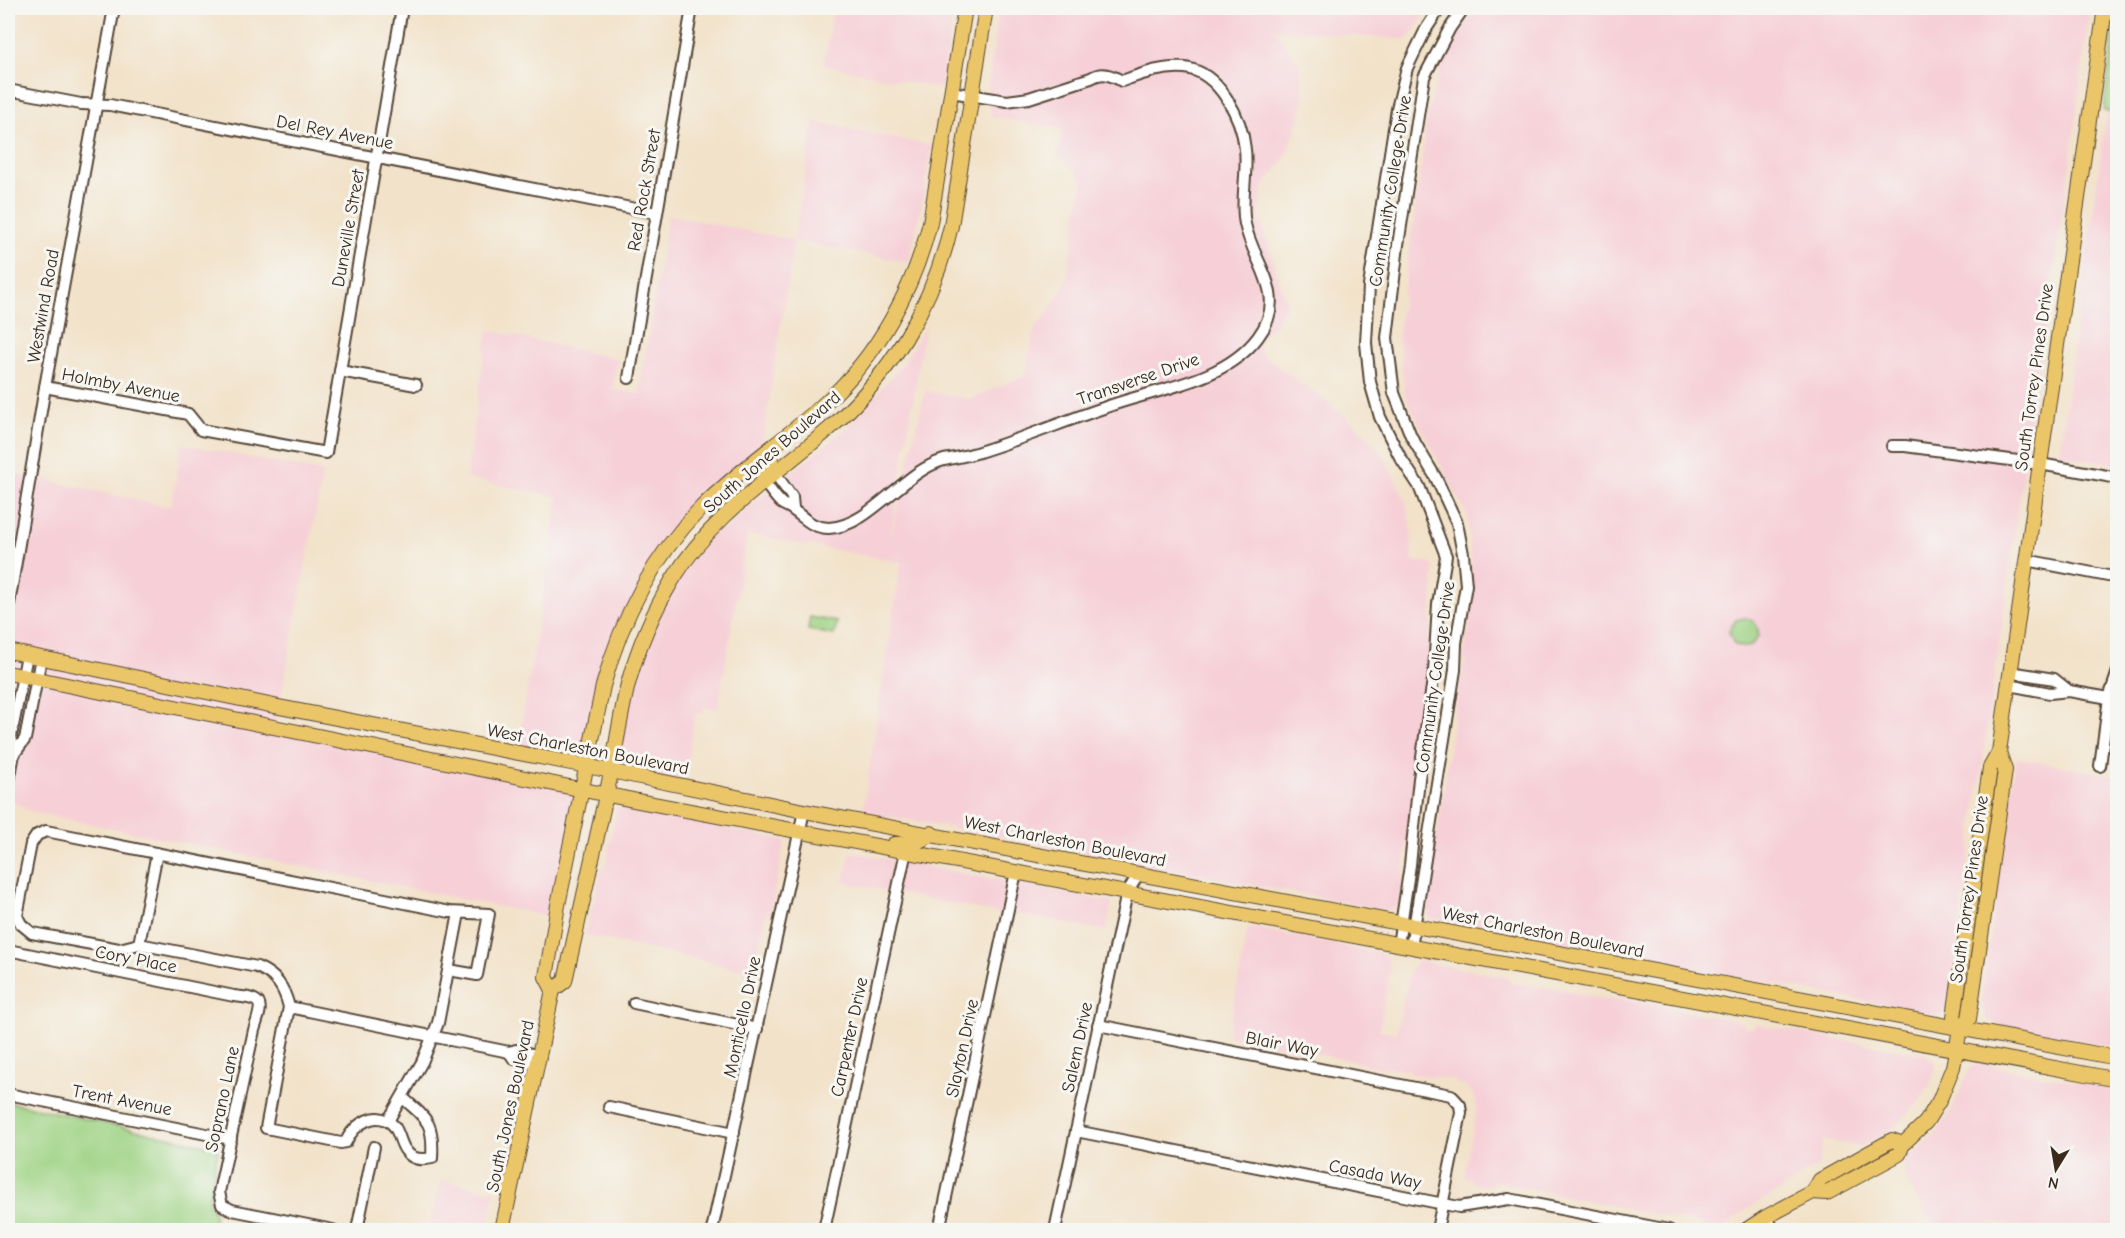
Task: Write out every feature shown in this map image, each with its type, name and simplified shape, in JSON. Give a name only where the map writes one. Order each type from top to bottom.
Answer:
[{"type":"main road","name":"South Jones Boulevard","points":[[502,1230],[553,990],[546,977],[558,905],[611,658],[629,614],[656,565],[701,508],[727,483],[828,401],[854,374],[890,324],[914,271],[930,223],[965,8]]},
{"type":"main road","name":"South Jones Boulevard","points":[[553,990],[565,981],[628,685],[642,641],[653,616],[690,555],[722,517],[831,427],[882,373],[912,327],[935,280],[951,226],[986,8]]},
{"type":"main road","name":"South Torrey Pines Drive","points":[[1960,1029],[1954,1017],[1978,845],[1990,768],[1999,752],[2105,8]]},
{"type":"main road","points":[[914,271],[935,280]]},
{"type":"main road","points":[[763,481],[764,472],[771,462],[772,447]]},
{"type":"main road","points":[[750,492],[755,461]]},
{"type":"main road","name":"West Charleston Boulevard","points":[[8,651],[265,705],[587,766],[804,811],[2118,1058]]},
{"type":"main road","points":[[8,673],[606,795],[2118,1080]]},
{"type":"main road","points":[[261,726],[265,705]]},
{"type":"main road","name":"South Torrey Pines Drive","points":[[1813,1192],[1827,1193],[1899,1154],[1903,1144],[1926,1122],[1940,1101],[1949,1080],[1960,1029],[1969,1019],[2005,770],[1999,752]]},
{"type":"main road","points":[[1986,793],[2001,796]]},
{"type":"main road","points":[[874,845],[913,843],[921,841],[930,833]]},
{"type":"main road","points":[[1978,845],[1983,868],[1979,902],[1984,911]]},
{"type":"main road","name":"South Torrey Pines Drive","points":[[1746,1230],[1813,1192],[1820,1180],[1892,1140],[1903,1144]]},
{"type":"main road","points":[[1838,1187],[1871,1161],[1874,1150]]},
{"type":"street","name":"Westwind Road","points":[[8,610],[45,387],[114,8]]},
{"type":"street","name":"Duneville Street","points":[[326,453],[402,8]]},
{"type":"street","name":"Red Rock Street","points":[[629,378],[692,8]]},
{"type":"street","name":"Community College Drive","points":[[1408,924],[1455,670],[1456,643],[1466,585],[1463,554],[1456,523],[1436,478],[1411,436],[1391,380],[1387,338],[1391,291],[1424,77],[1450,28],[1464,8]]},
{"type":"street","name":"Community College Drive","points":[[1405,946],[1438,604],[1446,556],[1419,486],[1400,457],[1380,417],[1370,382],[1366,343],[1369,286],[1396,109],[1407,68],[1437,11]]},
{"type":"street","points":[[1437,11],[1450,28]]},
{"type":"street","name":"Transverse Drive","points":[[763,481],[782,504],[793,509],[805,521],[816,526],[840,527],[884,499],[920,470],[1199,377],[1244,353],[1266,324],[1270,312],[1267,278],[1244,222],[1244,143],[1229,102],[1213,82],[1193,69],[1169,68],[1145,72],[1122,81],[1108,74],[1096,75],[1018,100],[1007,101],[951,92]]},
{"type":"street","name":"Del Rey Avenue","points":[[8,90],[81,104],[110,105],[656,213]]},
{"type":"street","points":[[1392,140],[1412,146]]},
{"type":"street","points":[[340,371],[416,386]]},
{"type":"street","points":[[1370,382],[1391,380]]},
{"type":"street","name":"Holmby Avenue","points":[[45,387],[188,414],[201,430],[326,453]]},
{"type":"street","points":[[1892,446],[2040,464],[2118,478]]},
{"type":"street","points":[[774,472],[792,497],[793,509]]},
{"type":"street","points":[[2026,560],[2118,578]]},
{"type":"street","points":[[1436,640],[1456,643]]},
{"type":"street","points":[[8,786],[14,754],[11,736],[30,678],[34,657]]},
{"type":"street","points":[[2100,766],[2109,698],[2117,668]]},
{"type":"street","points":[[2009,679],[2050,693],[2069,691],[2109,698]]},
{"type":"street","name":"Monticello Drive","points":[[712,1230],[804,811]]},
{"type":"street","points":[[403,1098],[427,1119],[433,1138],[432,1158],[422,1160],[406,1152],[400,1136],[388,1121],[382,1119],[369,1119],[356,1126],[346,1142],[341,1143],[266,1128],[290,1007],[285,991],[278,980],[257,967],[140,944],[119,949],[32,933],[21,924],[17,916],[31,844],[38,835],[46,831],[459,913],[489,914],[477,975],[449,970]]},
{"type":"street","name":"Carpenter Drive","points":[[824,1230],[906,851]]},
{"type":"street","points":[[140,944],[158,853]]},
{"type":"street","name":"Slayton Drive","points":[[939,1230],[1016,872]]},
{"type":"street","name":"Salem Drive","points":[[1055,1230],[1127,893],[1139,873]]},
{"type":"street","points":[[388,1121],[422,1062],[438,1023],[459,913]]},
{"type":"street","name":"Cory Place","points":[[8,950],[234,996],[246,996],[257,1001]]},
{"type":"street","name":"Soprano Lane","points":[[257,1001],[261,1013],[254,1030],[219,1192],[222,1205],[232,1210],[333,1230]]},
{"type":"street","points":[[634,1003],[757,1029]]},
{"type":"street","points":[[290,1007],[509,1052],[514,1059],[539,1060]]},
{"type":"street","name":"Blair Way","points":[[1098,1025],[1448,1094],[1458,1101],[1461,1113],[1443,1204]]},
{"type":"street","name":"Trent Avenue","points":[[8,1094],[231,1139]]},
{"type":"street","points":[[609,1107],[734,1133]]},
{"type":"street","name":"Casada Way","points":[[1076,1131],[1443,1204],[1467,1206],[1509,1199],[1669,1230]]},
{"type":"street","points":[[357,1230],[374,1147]]},
{"type":"street","points":[[1437,1230],[1443,1204]]},
{"type":"street","points":[[1766,1217],[1774,1230]]},
{"type":"shaded area","points":[[833,8],[954,8],[941,89],[824,65]]},
{"type":"shaded area","points":[[999,8],[1429,8],[1408,40],[1274,29],[1299,64],[1304,97],[1299,121],[1284,160],[1263,187],[1259,216],[1287,305],[1274,325],[1258,340],[1260,353],[1349,419],[1369,438],[1386,460],[1406,502],[1411,528],[1413,562],[1428,562],[1434,568],[1429,654],[1400,902],[1393,909],[1385,910],[863,811],[901,562],[747,534],[718,709],[705,707],[703,714],[695,713],[686,771],[671,783],[611,771],[653,616],[713,527],[725,530],[750,506],[847,428],[903,364],[925,327],[889,545],[925,391],[970,399],[1025,376],[1035,328],[1045,317],[1066,282],[1083,180],[1058,154],[1063,129],[992,117],[987,93]]},
{"type":"shaded area","points":[[1477,8],[2090,8],[2069,171],[2025,459],[1948,1006],[1939,1015],[1429,918],[1427,903],[1457,696],[1465,661],[1464,651],[1467,632],[1470,630],[1468,625],[1473,591],[1468,517],[1405,396],[1398,334],[1428,112],[1442,65],[1454,41]]},
{"type":"shaded area","points":[[2117,38],[2117,465],[2059,455]]},
{"type":"shaded area","points":[[814,122],[932,146],[909,262],[794,241],[760,457],[688,522],[617,642],[587,766],[517,753],[559,497],[466,478],[488,330],[618,359],[612,389],[639,394],[668,215],[794,240]]},
{"type":"shaded area","points":[[182,444],[323,472],[275,728],[582,790],[551,917],[33,812],[8,799],[8,473],[43,480],[44,478],[49,479],[49,481],[171,507]]},
{"type":"shaded area","points":[[2016,758],[2117,776],[2117,1047],[1998,1025],[1986,1018],[1983,1010],[1981,1001]]},
{"type":"shaded area","points":[[617,807],[785,840],[770,913],[766,912],[753,972],[585,935],[602,869],[606,865]]},
{"type":"shaded area","points":[[851,852],[1112,902],[1106,931],[1018,914],[997,913],[844,882]]},
{"type":"shaded area","points":[[1248,927],[1384,954],[1388,958],[1388,964],[1391,964],[1379,1030],[1396,1033],[1411,967],[1420,961],[1506,977],[1510,983],[1565,990],[1604,1000],[1623,999],[1737,1021],[1744,1024],[1744,1027],[1753,1029],[1755,1024],[1927,1055],[1936,1066],[1931,1082],[1920,1101],[1893,1129],[1860,1147],[1823,1140],[1819,1166],[1747,1209],[1720,1230],[1692,1222],[1493,1181],[1491,1187],[1472,1183],[1472,1179],[1464,1177],[1476,1113],[1476,1101],[1471,1091],[1456,1083],[1456,1080],[1411,1074],[1411,1071],[1389,1067],[1389,1069],[1228,1036]]},
{"type":"shaded area","points":[[1980,1064],[2112,1089],[2117,1092],[2117,1230],[2040,1230],[1991,1221],[1988,1230],[1944,1230],[1944,1227],[1932,1223],[1915,1196],[1903,1171],[1906,1169],[1901,1161],[1922,1146],[1937,1130],[1952,1109],[1969,1071]]},
{"type":"shaded area","points":[[441,1180],[495,1190],[487,1230],[430,1230]]},
{"type":"green space","points":[[2116,8],[2118,8],[2117,113],[2104,111]]},
{"type":"green space","points":[[810,617],[837,622],[834,635],[808,630]]},
{"type":"green space","points":[[1745,618],[1755,624],[1758,636],[1751,645],[1741,647],[1734,644],[1729,631],[1736,620]]},
{"type":"green space","points":[[8,1102],[214,1147],[218,1151],[209,1198],[209,1204],[215,1215],[211,1230],[8,1230]]}]
